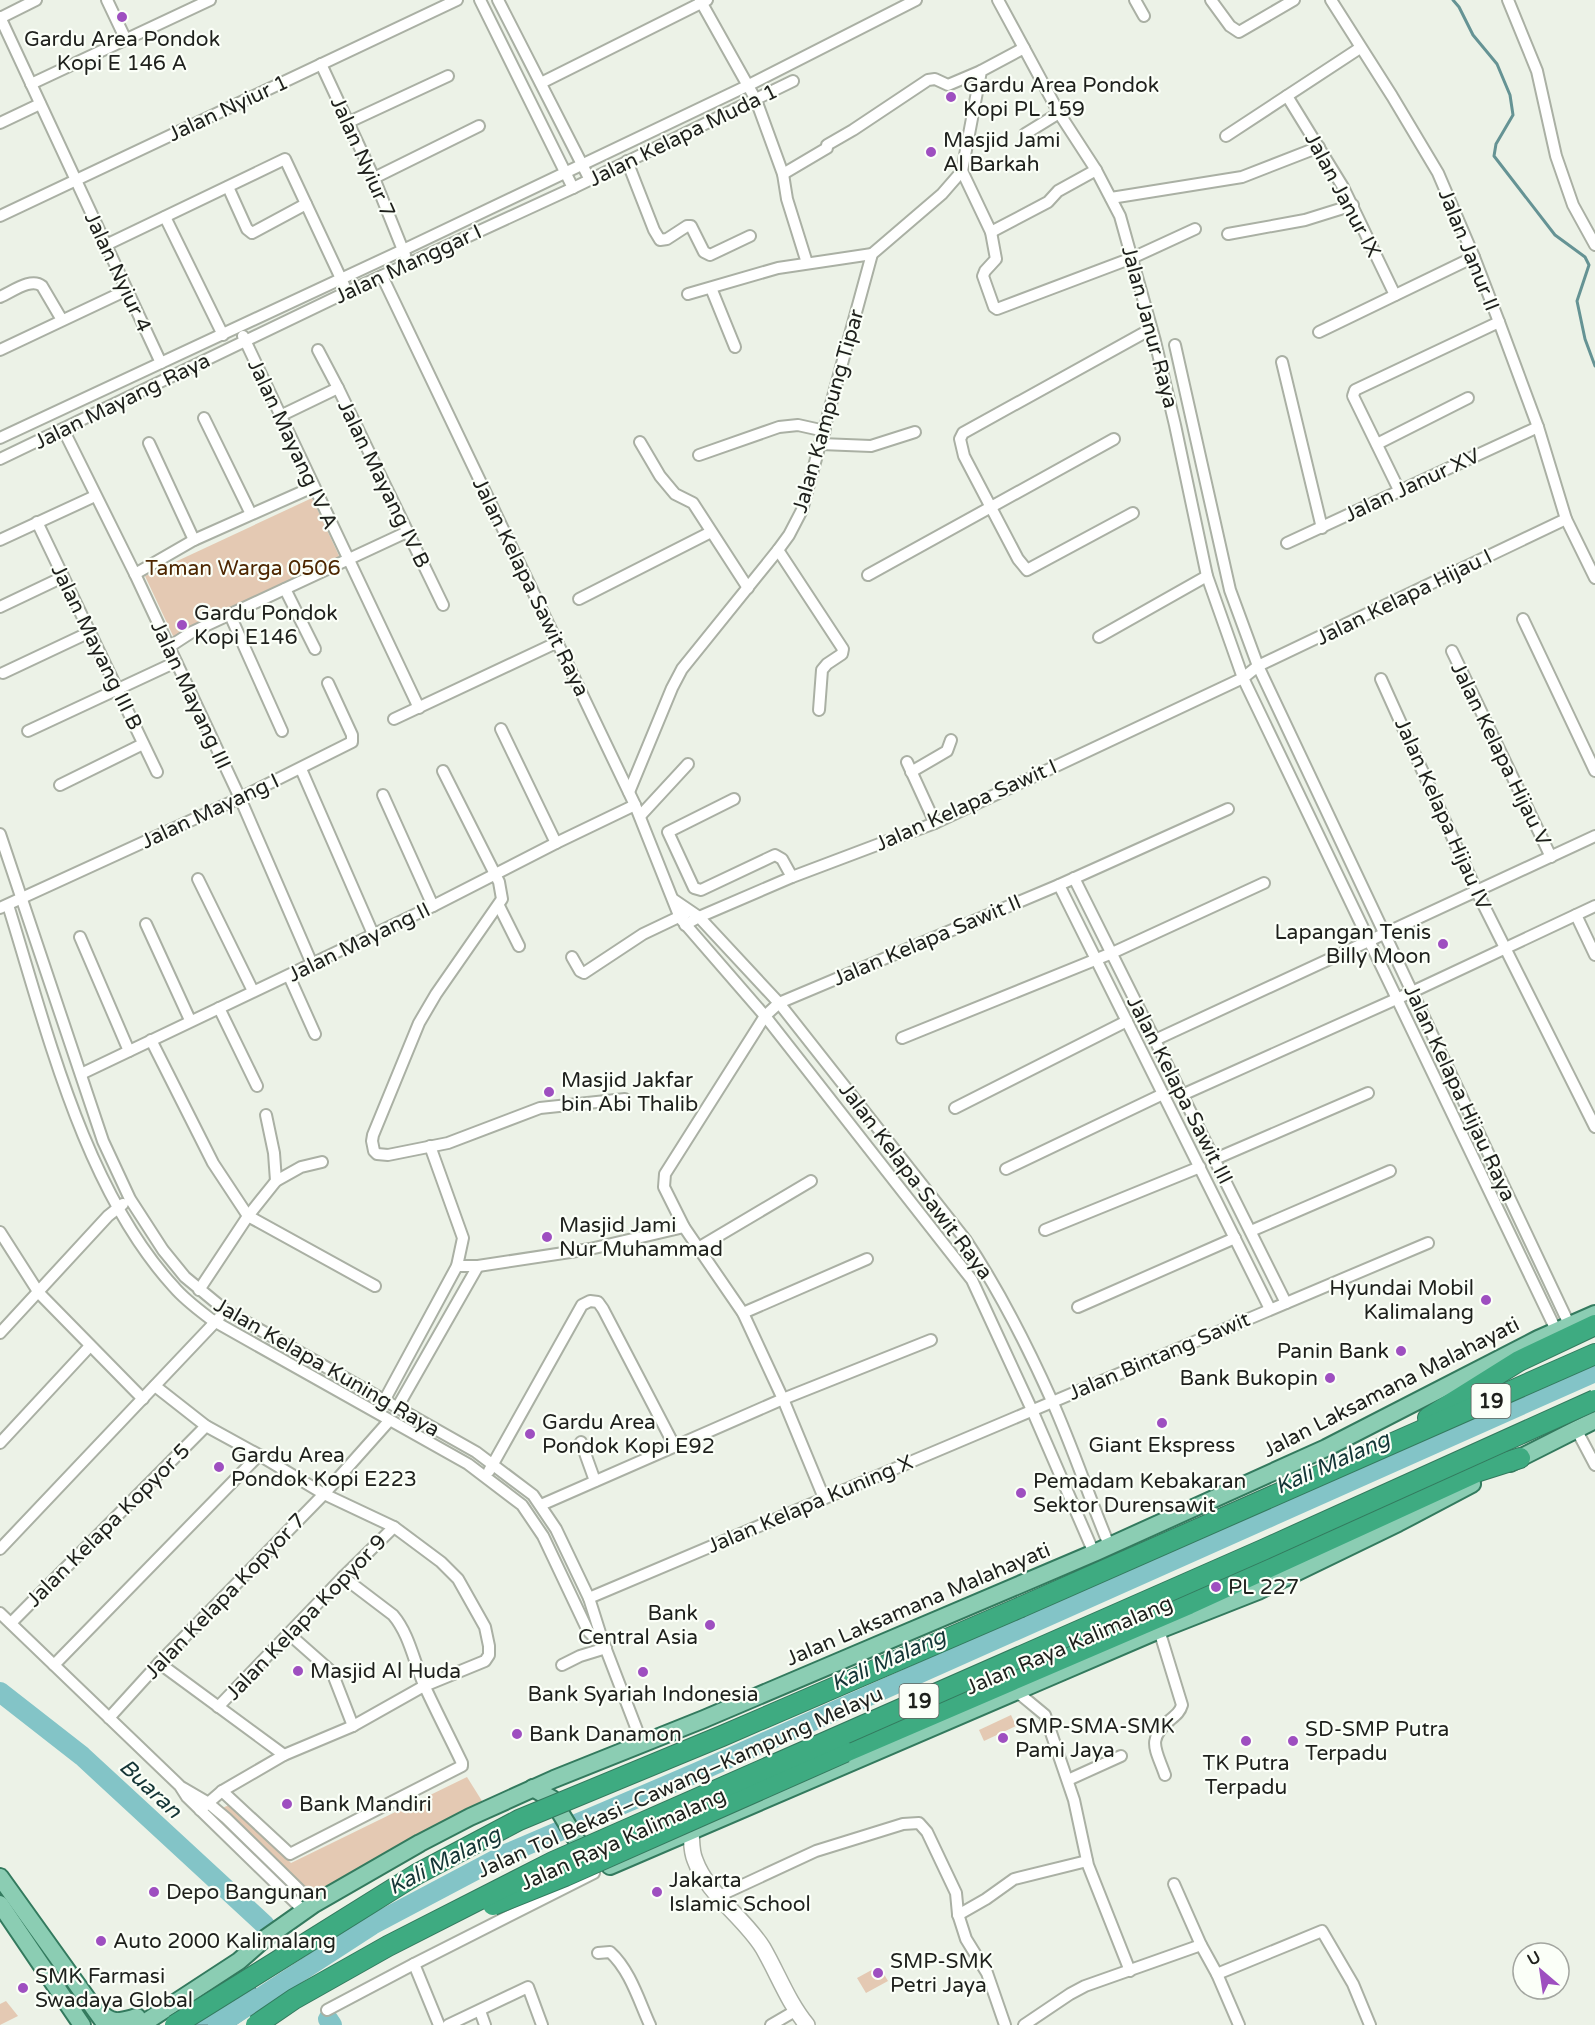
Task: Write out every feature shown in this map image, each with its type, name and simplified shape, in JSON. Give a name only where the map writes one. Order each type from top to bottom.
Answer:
[{"type":"highway","points":[[1386,1446],[1519,1361],[1595,1325]]},
{"type":"highway","name":"Jalan Tol Bekasi–Cawang–Kampung Melayu","points":[[174,2025],[417,1874],[519,1820],[1032,1603],[1595,1354]]},
{"type":"highway","name":"Jalan Tol Bekasi–Cawang–Kampung Melayu","points":[[256,2025],[294,1999],[388,1946],[553,1862],[1265,1549],[1595,1401]]},
{"type":"highway","points":[[388,1946],[565,1876],[845,1752],[1167,1614],[1479,1471],[1520,1458]]},
{"type":"main road","name":"Jalan Laksamana Malahayati","points":[[135,2022],[234,1953],[262,1940],[309,1907],[420,1843],[533,1788],[798,1679],[1094,1553],[1348,1438],[1563,1327],[1595,1314]]},
{"type":"main road","name":"Jalan Raya Kalimalang","points":[[595,1873],[1159,1630],[1258,1591],[1398,1523],[1595,1420]]},
{"type":"main road","points":[[553,1801],[554,1779]]},
{"type":"main road","points":[[533,1788],[553,1801],[595,1873]]},
{"type":"main road","points":[[0,1877],[106,2025]]},
{"type":"main road","points":[[0,1904],[79,2022]]},
{"type":"main road","points":[[93,2007],[109,2020],[135,2022]]},
{"type":"street","points":[[0,17],[36,0]]},
{"type":"street","points":[[107,0],[126,40]]},
{"type":"street","points":[[31,84],[210,0]]},
{"type":"street","name":"Jalan Nyiur 1","points":[[0,216],[457,0]]},
{"type":"street","points":[[480,0],[573,188]]},
{"type":"street","points":[[498,0],[590,180]]},
{"type":"street","name":"Jalan Kelapa Muda 1","points":[[565,172],[749,85],[916,0]]},
{"type":"street","name":"Jalan Janur Raya","points":[[998,0],[1059,113],[1096,170],[1120,216],[1175,425],[1207,576],[1243,678]]},
{"type":"street","points":[[1135,0],[1144,16]]},
{"type":"street","points":[[1211,0],[1230,27],[1239,32],[1294,0]]},
{"type":"street","name":"Jalan Janur II","points":[[1331,0],[1438,173],[1474,257],[1538,427],[1566,519],[1595,578]]},
{"type":"street","points":[[1508,0],[1537,71],[1556,156],[1573,205],[1595,245]]},
{"type":"street","points":[[541,84],[703,1],[756,100],[783,174],[790,208],[807,263]]},
{"type":"street","name":"Jalan Nyiur 4","points":[[0,17],[161,363]]},
{"type":"street","points":[[0,46],[11,41]]},
{"type":"street","points":[[783,174],[812,158],[827,148],[826,145],[853,130],[928,80],[935,79],[948,85],[981,71],[1024,48]]},
{"type":"street","points":[[1226,136],[1360,48]]},
{"type":"street","name":"Jalan Nyiur 7","points":[[321,64],[374,178],[403,250]]},
{"type":"street","points":[[688,294],[778,268],[872,254],[942,194],[962,171],[981,71]]},
{"type":"street","points":[[349,122],[448,76]]},
{"type":"street","name":"Jalan Kelapa Muda 1","points":[[573,188],[793,81]]},
{"type":"street","name":"Jalan Janur IX","points":[[1287,96],[1353,205],[1395,295]]},
{"type":"street","points":[[0,123],[40,104]]},
{"type":"street","points":[[1025,134],[1059,113]]},
{"type":"street","points":[[374,178],[479,126]]},
{"type":"street","points":[[1111,198],[1242,177],[1319,147]]},
{"type":"street","points":[[106,245],[285,159],[347,292]]},
{"type":"street","points":[[627,161],[660,240],[667,239],[687,226],[691,226],[704,252],[710,255],[750,236]]},
{"type":"street","points":[[991,232],[1048,202],[1058,191],[1096,170]]},
{"type":"street","points":[[962,171],[991,232],[996,259],[983,276],[994,308],[997,309],[1132,258],[1195,229]]},
{"type":"street","name":"Jalan Manggar I","points":[[240,327],[565,172]]},
{"type":"street","points":[[228,187],[252,233],[306,204]]},
{"type":"street","name":"Jalan Manggar I","points":[[244,342],[573,188]]},
{"type":"street","points":[[1228,234],[1305,220],[1353,205]]},
{"type":"street","points":[[165,217],[223,335]]},
{"type":"street","points":[[403,250],[408,264]]},
{"type":"street","name":"Jalan Kampung Tipar","points":[[629,792],[677,677],[778,550],[802,510],[872,254]]},
{"type":"street","points":[[1319,332],[1474,257]]},
{"type":"street","name":"Jalan Kelapa Sawit Raya","points":[[382,276],[629,792],[674,900],[972,1280],[1094,1553]]},
{"type":"street","points":[[0,297],[32,282],[38,283],[62,320]]},
{"type":"street","points":[[711,288],[735,346]]},
{"type":"street","points":[[0,350],[127,290]]},
{"type":"street","points":[[1400,492],[1353,396],[1355,390],[1499,322]]},
{"type":"street","name":"Jalan Mayang Raya","points":[[0,438],[240,327]]},
{"type":"street","name":"Jalan Mayang IV A","points":[[240,327],[244,342],[419,708]]},
{"type":"street","points":[[1133,513],[1027,570],[1018,560],[964,456],[960,439],[963,433],[1151,329]]},
{"type":"street","name":"Jalan Mayang Raya","points":[[0,459],[244,342]]},
{"type":"street","name":"Jalan Janur Raya","points":[[1175,345],[1230,590],[1258,666]]},
{"type":"street","points":[[318,350],[338,388]]},
{"type":"street","points":[[1282,362],[1322,528]]},
{"type":"street","name":"Jalan Mayang IV B","points":[[280,416],[338,388],[443,605]]},
{"type":"street","points":[[1377,444],[1468,398]]},
{"type":"street","points":[[204,418],[251,514]]},
{"type":"street","points":[[699,455],[779,427],[798,425],[825,431]]},
{"type":"street","name":"Jalan Janur XV","points":[[1287,543],[1538,427]]},
{"type":"street","name":"Jalan Mayang III","points":[[63,429],[94,496],[135,574],[240,798],[312,964]]},
{"type":"street","points":[[821,444],[871,446],[915,432]]},
{"type":"street","points":[[868,576],[1114,439]]},
{"type":"street","points":[[640,442],[660,476],[675,494],[693,503],[748,588]]},
{"type":"street","points":[[149,443],[194,540]]},
{"type":"street","points":[[135,574],[194,540],[313,487]]},
{"type":"street","points":[[0,540],[94,496]]},
{"type":"street","name":"Jalan Kelapa Hijau I","points":[[1243,678],[1258,666],[1566,519]]},
{"type":"street","name":"Jalan Mayang III B","points":[[37,522],[157,772]]},
{"type":"street","points":[[169,647],[192,632],[407,532]]},
{"type":"street","points":[[579,599],[711,532]]},
{"type":"street","points":[[778,550],[843,649],[842,654],[822,670],[819,710]]},
{"type":"street","points":[[1099,637],[1207,576]]},
{"type":"street","points":[[0,607],[63,577]]},
{"type":"street","points":[[285,590],[315,649]]},
{"type":"street","points":[[230,615],[282,731]]},
{"type":"street","points":[[1523,619],[1595,771]]},
{"type":"street","points":[[3,673],[90,632]]},
{"type":"street","points":[[394,719],[558,642]]},
{"type":"street","name":"Jalan Kelapa Hijau V","points":[[1452,651],[1551,857]]},
{"type":"street","points":[[28,731],[176,662]]},
{"type":"street","name":"Jalan Kelapa Hijau Raya","points":[[1258,666],[1533,1248],[1563,1327]]},
{"type":"street","name":"Jalan Kelapa Hijau Raya","points":[[1243,678],[1519,1253],[1563,1327]]},
{"type":"street","name":"Jalan Kelapa Sawit I","points":[[572,957],[580,971],[584,973],[643,934],[935,823],[1243,678]]},
{"type":"street","name":"Jalan Kelapa Hijau IV","points":[[1382,679],[1477,892],[1595,1127]]},
{"type":"street","name":"Jalan Mayang I","points":[[4,906],[240,798],[353,741],[328,683]]},
{"type":"street","points":[[501,729],[556,843]]},
{"type":"street","points":[[935,823],[909,767],[947,751],[951,740]]},
{"type":"street","points":[[60,785],[143,744]]},
{"type":"street","points":[[640,816],[688,764]]},
{"type":"street","points":[[301,769],[373,934]]},
{"type":"street","points":[[443,771],[499,882],[502,897],[499,906],[441,985],[418,1023],[372,1141],[374,1151],[382,1155],[460,1139],[531,1110],[625,1099]]},
{"type":"street","points":[[383,795],[433,906]]},
{"type":"street","points":[[650,841],[734,799]]},
{"type":"street","name":"Jalan Mayang II","points":[[81,1074],[190,1020],[289,976],[635,805]]},
{"type":"street","name":"Jalan Kelapa Sawit II","points":[[779,1003],[1059,885],[1228,809]]},
{"type":"street","points":[[668,832],[694,888],[698,891],[775,855],[782,859],[792,877]]},
{"type":"street","name":"Jalan Kelapa Kuning Raya","points":[[0,834],[103,1141],[130,1199],[163,1250],[199,1290],[225,1310],[476,1452],[532,1495],[556,1529],[589,1598],[642,1743]]},
{"type":"street","points":[[1155,1040],[1595,836]]},
{"type":"street","name":"Jalan Kelapa Sawit III","points":[[1074,878],[1286,1303]]},
{"type":"street","points":[[198,879],[253,991]]},
{"type":"street","points":[[902,1038],[1112,953],[1264,883]]},
{"type":"street","name":"Jalan Kelapa Sawit III","points":[[1059,885],[1270,1309]]},
{"type":"street","name":"Jalan Kelapa Kuning Raya","points":[[4,906],[88,1146],[118,1208],[148,1254],[175,1288],[190,1303],[216,1322],[468,1464],[522,1505],[543,1536],[588,1631],[604,1644]]},
{"type":"street","points":[[499,906],[519,946]]},
{"type":"street","points":[[1182,1095],[1412,992],[1595,906]]},
{"type":"street","points":[[1576,915],[1595,955]]},
{"type":"street","name":"Jalan Kelapa Sawit Raya","points":[[688,918],[779,1003],[965,1239],[987,1272],[1018,1329],[1052,1402],[1109,1545]]},
{"type":"street","points":[[146,924],[190,1020]]},
{"type":"street","points":[[80,937],[129,1051]]},
{"type":"street","points":[[289,976],[315,1034]]},
{"type":"street","points":[[779,1003],[765,1016],[665,1174],[664,1181],[666,1193],[684,1227],[743,1313],[783,1399],[824,1498]]},
{"type":"street","points":[[219,1008],[257,1086]]},
{"type":"street","points":[[955,1108],[1127,1021]]},
{"type":"street","points":[[151,1040],[213,1163],[248,1216],[375,1286]]},
{"type":"street","points":[[1215,1159],[1368,1093]]},
{"type":"street","points":[[1006,1169],[1163,1094]]},
{"type":"street","points":[[266,1115],[274,1153],[276,1181]]},
{"type":"street","points":[[384,1401],[457,1266],[463,1238],[430,1146]]},
{"type":"street","points":[[199,1290],[248,1216],[276,1181],[301,1167],[322,1162]]},
{"type":"street","points":[[1045,1230],[1200,1167]]},
{"type":"street","points":[[1251,1231],[1390,1171]]},
{"type":"street","points":[[698,1248],[811,1181]]},
{"type":"street","points":[[0,1333],[118,1208],[130,1199]]},
{"type":"street","points":[[457,1266],[478,1266],[590,1249],[684,1227]]},
{"type":"street","points":[[0,1233],[39,1293],[142,1400]]},
{"type":"street","points":[[1078,1307],[1235,1238]]},
{"type":"street","name":"Jalan Bintang Sawit","points":[[1032,1410],[1428,1242]]},
{"type":"street","points":[[1519,1253],[1533,1248]]},
{"type":"street","points":[[743,1313],[867,1259]]},
{"type":"street","points":[[397,1408],[478,1266]]},
{"type":"street","points":[[486,1478],[582,1305],[590,1301],[598,1302],[603,1309],[675,1447]]},
{"type":"street","points":[[0,1550],[225,1310]]},
{"type":"street","points":[[540,1505],[783,1399],[931,1340]]},
{"type":"street","points":[[0,1443],[90,1346]]},
{"type":"street","points":[[155,1386],[206,1426],[324,1494],[394,1527],[441,1562],[458,1579],[485,1626],[489,1646],[489,1655],[485,1661],[424,1686],[353,1726],[284,1755],[222,1791],[204,1806]]},
{"type":"street","name":"Jalan Kelapa Kuning X","points":[[589,1598],[1032,1410]]},
{"type":"street","name":"Jalan Kelapa Kopyor 7","points":[[109,1718],[159,1663],[324,1494],[389,1421]]},
{"type":"street","name":"Jalan Kelapa Kopyor 5","points":[[11,1623],[206,1426]]},
{"type":"street","points":[[1576,1429],[1595,1465]]},
{"type":"street","points":[[581,1442],[595,1481]]},
{"type":"street","points":[[54,1665],[259,1455]]},
{"type":"street","points":[[1078,1514],[1094,1507]]},
{"type":"street","name":"Jalan Kelapa Kopyor 9","points":[[218,1707],[394,1527]]},
{"type":"street","points":[[222,1791],[286,1853],[294,1854],[459,1769],[462,1763],[424,1686],[398,1621],[343,1577]]},
{"type":"street","points":[[0,1613],[309,1907]]},
{"type":"street","points":[[1159,1630],[1182,1705],[1178,1713],[1158,1730],[1156,1735],[1155,1745],[1165,1775]]},
{"type":"street","points":[[289,1634],[332,1672],[353,1726]]},
{"type":"street","points":[[562,1665],[604,1644]]},
{"type":"street","points":[[159,1663],[284,1755]]},
{"type":"street","points":[[1017,1691],[1045,1715],[1081,1824],[1087,1861],[1130,1971]]},
{"type":"street","points":[[1068,1780],[1121,1756]]},
{"type":"street","points":[[718,1896],[816,1851],[912,1822],[919,1823],[927,1832],[956,1893],[958,1915],[966,1939],[987,1973],[1005,2025]]},
{"type":"street","points":[[691,1832],[695,1861],[718,1896],[756,1937],[795,2011],[807,2025]]},
{"type":"street","points":[[958,1915],[1014,1879],[1087,1861]]},
{"type":"street","name":"Jalan Raya Kalimalang","points":[[327,2010],[595,1873]]},
{"type":"street","points":[[1174,1884],[1239,2025]]},
{"type":"street","points":[[1217,1974],[1318,1931],[1324,1932],[1353,1984],[1370,2025]]},
{"type":"street","points":[[1024,2025],[1077,1990],[1201,1945]]},
{"type":"street","points":[[598,1953],[610,1952],[616,1957],[631,1982],[650,2025]]},
{"type":"street","points":[[414,1964],[439,2025]]},
{"type":"street","points":[[448,2025],[528,1987],[542,2025]]},
{"type":"street","points":[[480,2011],[485,2025]]},
{"type":"street","points":[[771,2025],[795,2011]]},
{"type":"green space","name":"Taman Warga 0506","points":[[312,498],[341,560],[174,638],[145,576]]},
{"type":"green space","points":[[1011,1715],[1016,1726],[984,1741],[979,1730]]},
{"type":"green space","points":[[467,1777],[487,1809],[314,1904],[218,1810],[229,1805],[291,1863]]},
{"type":"green space","points":[[879,1966],[888,1981],[866,1993],[857,1978]]},
{"type":"green space","points":[[6,2001],[18,2016],[0,2025],[0,2004]]},
{"type":"water","points":[[250,1976],[263,2005],[235,2025],[175,2025]]},
{"type":"waterway","points":[[1453,0],[1473,35],[1497,64],[1510,95],[1513,115],[1496,144],[1494,156],[1555,235],[1585,257],[1589,265],[1577,301],[1585,339],[1595,366]]},
{"type":"waterway","name":"Kali Malang","points":[[218,2025],[372,1925],[506,1854],[698,1772],[1595,1372]]},
{"type":"waterway","name":"Buaran","points":[[0,1692],[82,1756],[265,1925]]},
{"type":"waterway","name":"Buaran","points":[[328,2019],[332,2025]]},
{"type":"place","name":"Gardu Area Pondok Kopi E 146 A","points":[[122,17]]},
{"type":"place","name":"Gardu Area Pondok Kopi PL 159","points":[[951,97]]},
{"type":"place","name":"Masjid Jami Al Barkah","points":[[931,152]]},
{"type":"place","name":"Gardu Pondok Kopi E146","points":[[182,625]]},
{"type":"place","name":"Lapangan Tenis Billy Moon","points":[[1443,944]]},
{"type":"place","name":"Masjid Jakfar bin Abi Thalib","points":[[549,1092]]},
{"type":"place","name":"Masjid Jami Nur Muhammad","points":[[547,1237]]},
{"type":"place","name":"Hyundai Mobil Kalimalang","points":[[1486,1300]]},
{"type":"place","name":"Panin Bank","points":[[1401,1351]]},
{"type":"place","name":"Bank Bukopin","points":[[1330,1378]]},
{"type":"place","name":"Giant Ekspress","points":[[1162,1423]]},
{"type":"place","name":"Gardu Area Pondok Kopi E92","points":[[530,1434]]},
{"type":"place","name":"Gardu Area Pondok Kopi E223","points":[[219,1467]]},
{"type":"place","name":"Pemadam Kebakaran Sektor Durensawit","points":[[1021,1493]]},
{"type":"place","name":"PL 227","points":[[1216,1587]]},
{"type":"place","name":"Bank Central Asia","points":[[710,1625]]},
{"type":"place","name":"Masjid Al Huda","points":[[298,1671]]},
{"type":"place","name":"Bank Syariah Indonesia","points":[[643,1672]]},
{"type":"place","name":"Bank Danamon","points":[[517,1734]]},
{"type":"place","name":"SMP-SMA-SMK Pami Jaya","points":[[1003,1738]]},
{"type":"place","name":"TK Putra Terpadu","points":[[1246,1741]]},
{"type":"place","name":"SD-SMP Putra Terpadu","points":[[1293,1741]]},
{"type":"place","name":"Bank Mandiri","points":[[287,1804]]},
{"type":"place","name":"Depo Bangunan","points":[[154,1892]]},
{"type":"place","name":"Jakarta Islamic School","points":[[657,1892]]},
{"type":"place","name":"Auto 2000 Kalimalang","points":[[101,1941]]},
{"type":"place","name":"SMP-SMK Petri Jaya","points":[[878,1973]]},
{"type":"place","name":"SMK Farmasi Swadaya Global","points":[[23,1988]]}]
